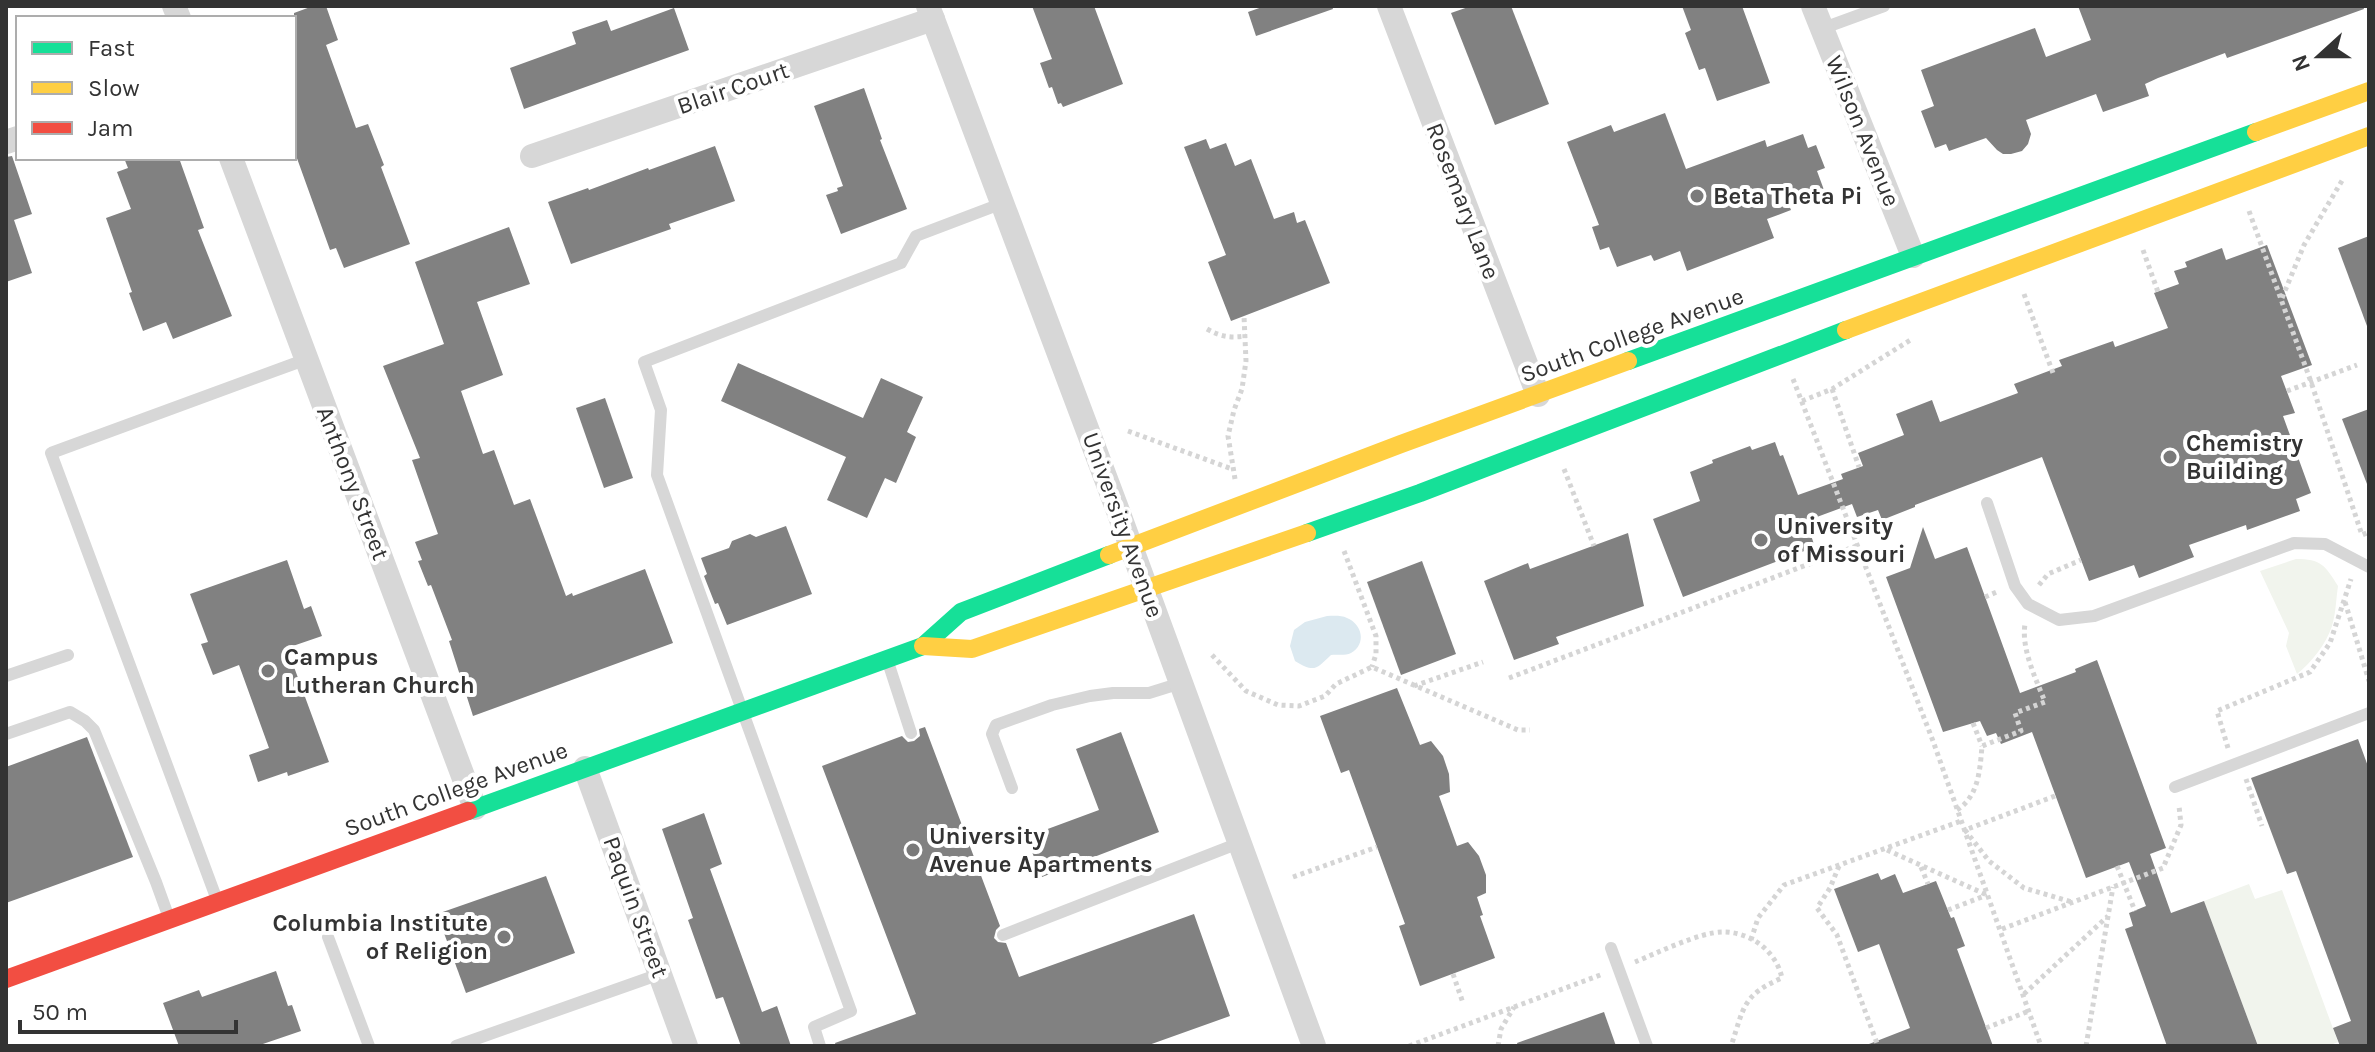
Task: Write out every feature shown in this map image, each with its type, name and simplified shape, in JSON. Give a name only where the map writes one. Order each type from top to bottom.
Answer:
[{"type":"main road","name":"South College Avenue","points":[[6,979],[923,646],[961,612],[1913,256],[2369,91]]},
{"type":"main road","name":"South College Avenue","points":[[923,646],[972,649],[1147,590],[1420,493],[1783,353],[2369,136]]},
{"type":"street","name":"Rosemary Lane","points":[[1389,6],[1538,395]]},
{"type":"street","name":"Blair Court","points":[[532,156],[931,12]]},
{"type":"street","name":"University Avenue","points":[[931,12],[1147,590],[1309,1044]]},
{"type":"street","name":"Wilson Avenue","points":[[1817,18],[1913,256]]},
{"type":"street","name":"Anthony Street","points":[[232,160],[475,808]]},
{"type":"street","name":"Paquin Street","points":[[585,768],[686,1046]]},
{"type":"lane","points":[[1817,18],[1884,6]]},
{"type":"lane","points":[[820,1046],[814,1027],[851,1011],[657,475],[661,410],[644,362],[901,263],[916,236],[1003,203]]},
{"type":"lane","points":[[217,901],[51,453],[307,359]]},
{"type":"lane","points":[[1987,503],[2015,586],[2028,604],[2059,620],[2094,616],[2294,543],[2325,544],[2369,567]]},
{"type":"lane","points":[[6,676],[68,655]]},
{"type":"lane","points":[[887,659],[911,733]]},
{"type":"lane","points":[[1012,788],[992,734],[996,725],[1052,705],[1090,696],[1149,693],[1181,683]]},
{"type":"lane","points":[[6,734],[70,712],[94,730],[169,919]]},
{"type":"lane","points":[[2175,787],[2369,713]]},
{"type":"lane","points":[[1003,935],[1239,843]]},
{"type":"lane","points":[[328,937],[369,1046]]},
{"type":"lane","points":[[1611,948],[1647,1046]]},
{"type":"lane","points":[[456,1046],[660,974]]},
{"type":"path","points":[[2281,299],[2304,245],[2344,177]]},
{"type":"path","points":[[2233,764],[2217,711],[2310,672],[2330,643],[2362,535],[2248,206]]},
{"type":"path","points":[[2141,245],[2158,292]]},
{"type":"path","points":[[2023,289],[2053,373]]},
{"type":"path","points":[[1235,480],[1228,436],[1242,389],[1246,361],[1244,316]]},
{"type":"path","points":[[1207,329],[1232,338],[1246,336]]},
{"type":"path","points":[[1802,401],[1832,389],[1913,339]]},
{"type":"path","points":[[1783,353],[1859,545],[2002,929],[2041,1046]]},
{"type":"path","points":[[2287,391],[2357,365]]},
{"type":"path","points":[[1832,389],[1859,467]]},
{"type":"path","points":[[1128,431],[1233,469]]},
{"type":"path","points":[[1561,460],[1594,546]]},
{"type":"path","points":[[2362,535],[2369,532]]},
{"type":"path","points":[[1509,678],[1859,545]]},
{"type":"path","points":[[1212,655],[1246,691],[1278,705],[1299,706],[1325,696],[1336,684],[1372,667],[1376,636],[1344,551]]},
{"type":"path","points":[[1982,746],[2021,731],[2015,713],[2045,702],[2027,652],[2024,631],[2028,604],[2048,574],[2081,560]]},
{"type":"path","points":[[2344,601],[2369,681]]},
{"type":"path","points":[[1414,686],[1483,662]]},
{"type":"path","points":[[1372,667],[1518,730],[1530,730]]},
{"type":"path","points":[[1957,810],[1967,804],[1974,791],[1982,746],[1973,723]]},
{"type":"path","points":[[2002,929],[2163,868],[2181,825],[2175,787]]},
{"type":"path","points":[[1965,830],[2055,796]]},
{"type":"path","points":[[1751,940],[1758,918],[1784,885],[1961,821]]},
{"type":"path","points":[[1965,830],[1989,861],[2024,888],[2072,902]]},
{"type":"path","points":[[1293,877],[1377,847]]},
{"type":"path","points":[[1886,849],[1988,895]]},
{"type":"path","points":[[1839,866],[1817,908],[1837,935],[1878,1046]]},
{"type":"path","points":[[1921,866],[1928,884]]},
{"type":"path","points":[[2117,866],[2135,911]]},
{"type":"path","points":[[2086,1046],[2113,887]]},
{"type":"path","points":[[1948,910],[1988,895]]},
{"type":"path","points":[[2024,994],[2108,916]]},
{"type":"path","points":[[1453,974],[1463,1003]]},
{"type":"path","points":[[1498,1046],[1501,1029],[1515,1007]]},
{"type":"path","points":[[1986,1028],[2029,1011]]},
{"type":"shaded area","points":[[2296,559],[2322,565],[2338,586],[2329,633],[2318,652],[2297,674],[2286,646],[2289,633],[2260,571]]},
{"type":"shaded area","points":[[1327,616],[1345,617],[1352,621],[1361,634],[1359,645],[1349,654],[1331,655],[1315,668],[1295,661],[1290,646],[1294,630],[1305,622]]},
{"type":"shaded area","points":[[2249,884],[2255,899],[2282,890],[2338,1042],[2334,1046],[2258,1046],[2204,901]]},
{"type":"building","points":[[313,6],[326,6],[338,40],[326,45],[356,128],[368,124],[410,244],[344,268],[336,248],[330,250],[296,156],[294,13]]},
{"type":"building","points":[[1032,6],[1094,6],[1123,84],[1063,107],[1061,103],[1058,104],[1040,63],[1052,59]]},
{"type":"building","points":[[1265,6],[1332,6],[1333,9],[1256,36],[1248,12]]},
{"type":"building","points":[[1471,6],[1511,6],[1549,104],[1495,125],[1451,13]]},
{"type":"building","points":[[1682,6],[1742,6],[1770,83],[1717,101],[1705,68],[1699,70],[1685,33],[1691,30]]},
{"type":"building","points":[[2078,6],[2363,6],[2364,9],[2227,58],[2225,53],[2158,78],[2145,84],[2149,96],[2103,112],[2096,94],[2026,120],[2031,134],[2022,151],[2003,154],[1986,138],[1949,151],[1946,144],[1935,148],[1921,111],[1934,106],[1921,70],[2035,28],[2046,57],[2091,40]]},
{"type":"building","points":[[674,8],[689,50],[524,109],[510,68],[576,44],[572,32],[607,20],[611,31]]},
{"type":"building","points":[[864,88],[907,209],[841,234],[826,195],[843,186],[814,106]]},
{"type":"building","name":"Beta Theta Pi","points":[[1665,113],[1686,169],[1765,140],[1767,147],[1803,134],[1808,148],[1816,145],[1825,168],[1817,171],[1824,190],[1788,203],[1791,210],[1767,219],[1774,238],[1687,271],[1680,251],[1654,261],[1651,255],[1617,267],[1609,247],[1600,250],[1592,227],[1599,225],[1567,142],[1611,125],[1614,132]]},
{"type":"building","points":[[1206,139],[1210,149],[1226,143],[1235,166],[1251,159],[1274,219],[1294,212],[1297,223],[1305,220],[1330,283],[1231,321],[1208,262],[1226,255],[1184,147]]},
{"type":"building","points":[[715,146],[735,201],[669,224],[671,229],[571,264],[548,202]]},
{"type":"building","points":[[12,156],[32,214],[14,220],[32,273],[6,282],[6,157]]},
{"type":"building","points":[[125,160],[180,160],[204,228],[198,230],[232,316],[173,339],[166,322],[143,331],[106,218],[131,209],[117,172],[128,168]]},
{"type":"building","points":[[509,227],[530,284],[477,302],[503,375],[461,391],[483,454],[494,450],[514,505],[530,499],[566,596],[645,569],[673,643],[473,716],[449,641],[452,640],[431,585],[428,586],[418,561],[422,560],[415,542],[438,534],[412,460],[420,458],[383,366],[444,344],[415,262]]},
{"type":"building","points":[[2369,236],[2369,325],[2367,326],[2338,248]]},
{"type":"building","points":[[2267,245],[2312,365],[2281,376],[2295,413],[2283,416],[2311,493],[2296,499],[2300,511],[2247,530],[2246,525],[2189,545],[2194,557],[2139,578],[2134,565],[2089,581],[2042,457],[1882,520],[1878,510],[1857,517],[1852,504],[1806,521],[1815,547],[1683,597],[1653,519],[1700,501],[1690,472],[1750,446],[1752,450],[1775,442],[1798,495],[1843,479],[1841,474],[1863,466],[1858,453],[1904,435],[1896,414],[1932,400],[1940,422],[2018,393],[2014,384],[2062,366],[2059,360],[2113,341],[2115,347],[2168,328],[2154,293],[2179,284],[2174,271],[2187,267],[2185,262],[2222,248],[2226,260]]},
{"type":"building","points":[[738,363],[863,418],[881,378],[923,397],[907,432],[916,437],[896,483],[885,478],[867,518],[827,500],[846,457],[721,401]]},
{"type":"building","points":[[605,398],[633,478],[604,488],[576,408]]},
{"type":"building","points":[[2369,409],[2369,484],[2367,484],[2342,419]]},
{"type":"building","points":[[786,526],[812,594],[727,625],[704,576],[707,574],[701,558],[729,548],[732,541],[750,534],[756,537]]},
{"type":"building","points":[[1923,527],[1935,559],[1967,547],[2020,693],[2076,672],[2075,669],[2097,660],[2166,848],[2150,854],[2171,913],[2204,901],[2258,1046],[2167,1046],[2125,929],[2133,926],[2129,913],[2146,906],[2129,862],[2086,878],[2032,732],[2001,744],[1996,733],[1987,736],[1980,721],[1943,732],[1886,577],[1910,568]]},
{"type":"building","points":[[1628,533],[1644,606],[1556,637],[1559,644],[1514,660],[1484,581],[1528,563],[1530,569]]},
{"type":"building","name":"Campus Lutheran Church","points":[[287,560],[304,609],[311,606],[322,636],[287,648],[329,762],[258,782],[249,755],[269,748],[239,665],[213,675],[201,644],[208,642],[190,594]]},
{"type":"building","points":[[1422,561],[1456,654],[1401,675],[1367,582]]},
{"type":"building","points":[[1397,688],[1420,745],[1431,741],[1443,756],[1449,774],[1450,792],[1439,796],[1457,846],[1468,842],[1479,856],[1486,875],[1486,893],[1477,897],[1483,915],[1480,916],[1495,958],[1420,986],[1399,926],[1405,924],[1349,770],[1341,773],[1320,716]]},
{"type":"building","points":[[925,727],[1000,926],[994,938],[1006,943],[1019,977],[1194,914],[1230,1016],[1146,1046],[836,1046],[835,1043],[916,1014],[822,766],[902,736],[908,742],[914,741],[920,736],[919,729]]},
{"type":"building","points":[[1121,732],[1159,832],[1042,877],[1026,837],[1099,810],[1076,749]]},
{"type":"building","points":[[87,737],[133,857],[6,903],[6,767]]},
{"type":"building","points":[[2358,739],[2369,769],[2369,1046],[2340,1046],[2333,1028],[2351,1021],[2296,871],[2287,874],[2251,778]]},
{"type":"building","points":[[704,813],[722,864],[710,869],[762,1012],[777,1006],[791,1046],[741,1046],[723,997],[716,999],[688,920],[693,918],[662,829]]},
{"type":"building","points":[[1878,873],[1881,880],[1895,874],[1903,893],[1936,881],[1965,946],[1957,949],[1993,1046],[1870,1046],[1910,1028],[1879,944],[1858,952],[1834,889]]},
{"type":"building","points":[[546,876],[575,953],[466,993],[437,914]]},
{"type":"building","points":[[276,971],[301,1031],[257,1046],[179,1046],[163,1003],[199,990],[202,997]]},
{"type":"building","points":[[1604,1012],[1616,1046],[1518,1046],[1517,1043]]},
{"type":"traffic: fast","points":[[1628,361],[2256,132]]},
{"type":"traffic: fast","points":[[1307,533],[1846,330]]},
{"type":"traffic: fast","points":[[468,811],[923,646],[961,612],[1109,555]]},
{"type":"traffic: slow","points":[[2256,132],[2369,91]]},
{"type":"traffic: slow","points":[[1846,330],[2369,136]]},
{"type":"traffic: slow","points":[[1109,555],[1628,361]]},
{"type":"traffic: slow","points":[[923,646],[972,649],[1307,533]]},
{"type":"traffic: jam","points":[[6,979],[468,811]]},
{"type":"place","name":"Beta Theta Pi","points":[[1697,196]]},
{"type":"place","name":"Chemistry Building","points":[[2170,457]]},
{"type":"place","name":"University of Missouri","points":[[1761,540]]},
{"type":"place","name":"Campus Lutheran Church","points":[[268,671]]},
{"type":"place","name":"University Avenue Apartments","points":[[913,850]]},
{"type":"place","name":"Columbia Institute of Religion","points":[[504,937]]}]
